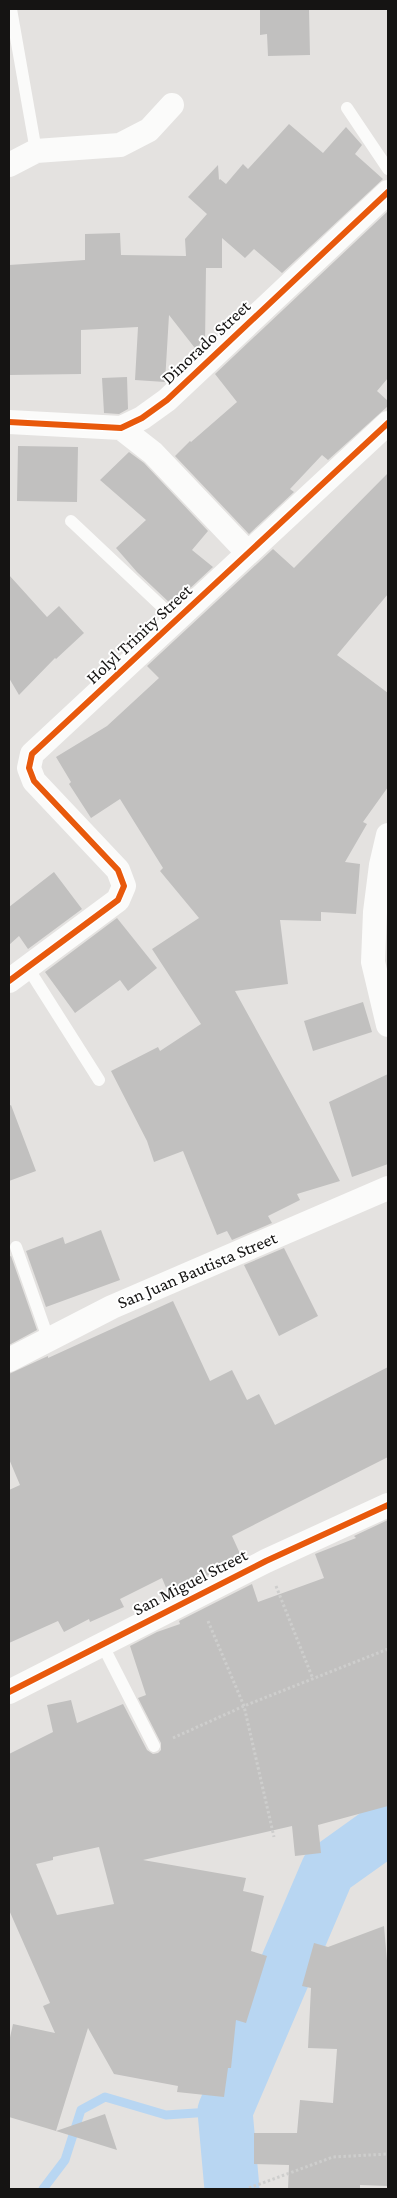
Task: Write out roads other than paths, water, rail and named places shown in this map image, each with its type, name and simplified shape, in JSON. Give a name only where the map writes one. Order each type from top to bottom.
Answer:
[{"type":"street","points":[[9,165],[36,151],[120,145],[149,130],[172,105]]},
{"type":"street","name":"Dinorado Street","points":[[9,422],[121,428],[142,418],[167,400],[388,192]]},
{"type":"street","name":"Holyl Trinity Street","points":[[18,974],[118,900],[124,886],[118,870],[34,781],[29,768],[32,754],[388,423]]},
{"type":"street","points":[[121,428],[153,453],[248,553]]},
{"type":"street","points":[[388,835],[380,865],[373,962],[388,1025]]},
{"type":"street","name":"San Juan Bautista Street","points":[[9,1360],[112,1306],[388,1188]]},
{"type":"street","name":"San Miguel Street","points":[[9,1692],[266,1561],[388,1506]]},
{"type":"lane","points":[[11,9],[36,151]]},
{"type":"lane","points":[[347,108],[388,169]]},
{"type":"lane","points":[[71,521],[176,620]]},
{"type":"lane","points":[[18,974],[99,1080]]},
{"type":"lane","points":[[16,1248],[48,1338]]},
{"type":"lane","points":[[102,1644],[154,1746]]},
{"type":"waterway","points":[[232,2189],[225,2111],[328,1870],[388,1827]]},
{"type":"waterway","points":[[43,2189],[65,2160],[81,2110],[105,2097],[166,2115],[225,2111]]}]
